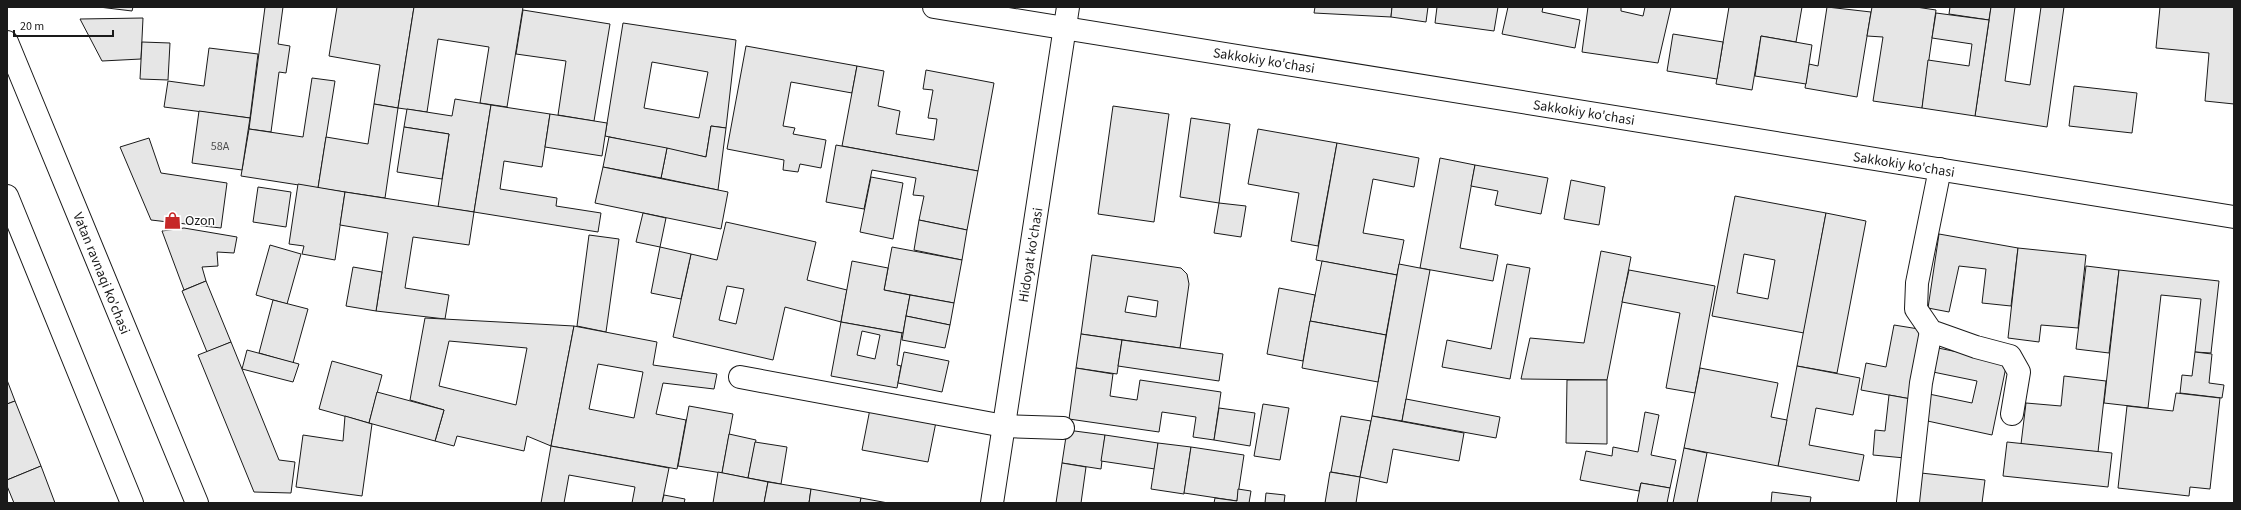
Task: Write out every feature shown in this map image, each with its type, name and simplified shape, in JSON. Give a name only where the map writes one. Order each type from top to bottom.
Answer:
[{"type":"street","name":"Sakkokiy ko'chasi","points":[[934,7],[1066,17],[1940,169],[2234,217]]},
{"type":"street","name":"Hidoyat ko'chasi","points":[[992,503],[1066,17]]},
{"type":"street","name":"Vatan ravnaqi ko'chasi","points":[[7,42],[197,503]]},
{"type":"street","points":[[1940,169],[1917,283],[1916,309],[1931,330],[1976,347],[2010,356],[2020,372],[2012,414]]},
{"type":"street","points":[[7,196],[132,503]]},
{"type":"street","points":[[1908,502],[1921,383],[1931,330]]},
{"type":"street","points":[[740,377],[1004,426],[1063,428]]},
{"type":"building","points":[[99,7],[133,7],[132,11]]},
{"type":"building","points":[[265,7],[283,7],[278,44],[290,46],[286,73],[279,72],[271,132],[249,129]]},
{"type":"building","points":[[337,7],[414,7],[398,108],[374,104],[380,65],[329,56]]},
{"type":"building","points":[[414,7],[523,7],[507,107],[480,103],[489,47],[438,39],[427,112],[398,108]]},
{"type":"building","points":[[1315,7],[1392,7],[1391,17],[1314,13]]},
{"type":"building","points":[[1392,7],[1428,7],[1426,22],[1391,17]]},
{"type":"building","points":[[1437,7],[1498,7],[1494,31],[1435,23]]},
{"type":"building","points":[[1508,7],[1543,7],[1542,12],[1580,20],[1575,48],[1502,34]]},
{"type":"building","points":[[1588,7],[1621,7],[1621,11],[1643,16],[1645,7],[1671,7],[1658,63],[1582,52]]},
{"type":"building","points":[[1729,7],[1802,7],[1796,42],[1761,36],[1752,90],[1716,84]]},
{"type":"building","points":[[1827,7],[1871,12],[1857,97],[1805,88],[1809,64],[1818,66]]},
{"type":"building","points":[[1872,7],[1916,7],[1936,10],[1922,108],[1873,101],[1883,37],[1867,36]]},
{"type":"building","points":[[1950,7],[1991,7],[1989,20],[1949,14]]},
{"type":"building","points":[[1991,7],[2015,7],[2005,81],[2030,85],[2041,7],[2064,7],[2047,127],[1975,116]]},
{"type":"building","points":[[2160,7],[2234,7],[2234,104],[2205,101],[2209,53],[2156,48]]},
{"type":"building","points":[[523,10],[610,24],[594,121],[558,115],[566,61],[516,54]]},
{"type":"building","points":[[1936,13],[1989,20],[1975,116],[1922,108],[1928,60],[1969,66],[1972,44],[1932,38]]},
{"type":"building","points":[[143,18],[141,59],[102,61],[80,19]]},
{"type":"building","points":[[623,23],[736,40],[726,128],[711,126],[706,157],[605,136]],"holes":[[[652,62],[708,72],[699,118],[644,108]]]},
{"type":"building","points":[[1673,34],[1723,42],[1717,79],[1667,71]]},
{"type":"building","points":[[1761,36],[1812,45],[1806,84],[1755,76]]},
{"type":"building","points":[[142,42],[170,43],[168,80],[140,79]]},
{"type":"building","points":[[746,46],[857,66],[852,93],[791,82],[783,126],[795,128],[793,134],[826,140],[821,168],[800,164],[798,172],[783,170],[784,160],[727,149]]},
{"type":"building","points":[[209,48],[258,54],[250,118],[164,107],[168,81],[204,86]]},
{"type":"building","points":[[857,66],[884,71],[878,106],[900,111],[896,134],[934,140],[937,119],[928,118],[933,90],[923,89],[926,70],[994,83],[978,171],[842,146]]},
{"type":"building","points":[[312,78],[335,81],[318,188],[241,176],[249,129],[303,137]]},
{"type":"building","points":[[2074,86],[2137,93],[2132,133],[2069,126]]},
{"type":"building","points":[[455,99],[491,105],[474,212],[438,207],[449,134],[404,127],[407,109],[452,116]]},
{"type":"building","points":[[374,104],[398,108],[385,198],[318,188],[326,137],[368,144]]},
{"type":"building","points":[[491,105],[550,114],[542,167],[504,161],[500,189],[557,198],[556,206],[601,213],[598,232],[474,212]]},
{"type":"building","points":[[1113,106],[1169,114],[1154,222],[1098,214]]},
{"type":"building","points":[[199,111],[250,118],[242,170],[192,163]]},
{"type":"building","points":[[550,114],[607,123],[602,156],[545,147]]},
{"type":"building","points":[[1191,118],[1230,124],[1219,203],[1180,197]]},
{"type":"building","points":[[711,126],[726,128],[718,190],[661,178],[667,148],[706,157]]},
{"type":"building","points":[[404,127],[449,134],[442,179],[397,172]]},
{"type":"building","points":[[1258,129],[1337,143],[1318,246],[1291,241],[1299,193],[1248,184]]},
{"type":"building","points":[[609,137],[667,148],[661,178],[603,167]]},
{"type":"building","points":[[149,138],[161,173],[227,183],[221,228],[151,220],[120,147]]},
{"type":"building","points":[[1337,143],[1419,158],[1414,187],[1373,179],[1363,233],[1404,240],[1397,275],[1316,260]]},
{"type":"building","points":[[836,145],[978,171],[967,230],[919,220],[924,196],[913,195],[916,178],[872,170],[864,209],[826,202]]},
{"type":"building","points":[[1440,158],[1475,165],[1460,248],[1498,255],[1493,281],[1420,268]]},
{"type":"building","points":[[1475,165],[1548,178],[1541,214],[1495,205],[1498,191],[1471,186]]},
{"type":"building","points":[[603,167],[728,192],[721,229],[595,203]]},
{"type":"building","points":[[871,177],[903,183],[893,239],[860,232]]},
{"type":"building","points":[[1571,180],[1605,187],[1599,225],[1564,219]]},
{"type":"building","points":[[298,184],[345,192],[335,260],[302,254],[304,246],[289,244]]},
{"type":"building","points":[[258,187],[291,192],[286,227],[253,222]]},
{"type":"building","points":[[345,192],[474,212],[469,245],[413,237],[405,288],[449,295],[445,319],[376,311],[388,233],[340,225]]},
{"type":"building","points":[[1735,196],[1826,213],[1804,333],[1712,316]],"holes":[[[1744,254],[1775,260],[1768,299],[1737,293]]]},
{"type":"building","points":[[1219,203],[1246,206],[1241,237],[1214,233]]},
{"type":"building","points":[[643,213],[666,218],[660,247],[636,242]]},
{"type":"building","points":[[1826,213],[1866,221],[1837,373],[1797,366]]},
{"type":"building","points":[[919,220],[967,230],[962,260],[914,250]]},
{"type":"building","points":[[726,222],[816,242],[807,280],[847,290],[841,322],[785,307],[773,360],[673,337],[691,254],[717,260]],"holes":[[[727,286],[744,289],[736,324],[719,320]]]},
{"type":"building","points":[[184,228],[237,237],[234,253],[217,252],[218,266],[202,267],[206,281],[184,290],[162,231]]},
{"type":"building","points":[[1939,234],[2018,248],[2011,306],[1982,303],[1986,269],[1959,266],[1949,312],[1928,308]]},
{"type":"building","points":[[589,235],[619,239],[606,332],[577,326]]},
{"type":"building","points":[[270,245],[301,254],[287,304],[256,295]]},
{"type":"building","points":[[660,247],[691,254],[681,299],[651,293]]},
{"type":"building","points":[[892,247],[962,260],[954,303],[884,290]]},
{"type":"building","points":[[2018,248],[2086,255],[2078,328],[2041,325],[2039,342],[2008,338]]},
{"type":"building","points":[[1601,251],[1631,257],[1607,380],[1521,379],[1530,338],[1584,343]]},
{"type":"building","points":[[1092,255],[1181,268],[1187,274],[1189,284],[1180,348],[1081,334]],"holes":[[[1128,296],[1158,301],[1156,317],[1125,312]]]},
{"type":"building","points":[[852,261],[888,268],[884,290],[910,295],[903,333],[841,322]]},
{"type":"building","points":[[1322,261],[1397,275],[1386,335],[1310,321]]},
{"type":"building","points":[[1399,264],[1430,270],[1402,421],[1372,416]]},
{"type":"building","points":[[1507,264],[1530,268],[1510,379],[1442,367],[1447,340],[1491,349]]},
{"type":"building","points":[[2086,266],[2119,270],[2109,353],[2076,349]]},
{"type":"building","points":[[353,267],[382,272],[376,311],[346,306]]},
{"type":"building","points":[[1629,270],[1715,286],[1695,393],[1666,388],[1680,313],[1622,302]]},
{"type":"building","points":[[2119,270],[2219,281],[2211,353],[2195,352],[2201,299],[2161,295],[2148,408],[2104,403]]},
{"type":"building","points":[[206,281],[231,342],[207,352],[182,291]]},
{"type":"building","points":[[1279,288],[1315,295],[1303,361],[1267,354]]},
{"type":"building","points":[[910,295],[954,303],[950,325],[906,316]]},
{"type":"building","points":[[273,300],[308,309],[293,363],[259,353]]},
{"type":"building","points":[[906,316],[950,325],[945,348],[902,340]]},
{"type":"building","points":[[425,318],[574,326],[551,446],[527,436],[524,451],[457,436],[454,446],[435,441],[444,410],[410,400]],"holes":[[[449,341],[527,348],[516,405],[439,386]]]},
{"type":"building","points":[[1310,321],[1386,335],[1378,382],[1302,368]]},
{"type":"building","points":[[841,322],[902,333],[897,365],[901,366],[897,388],[831,376]],"holes":[[[862,331],[880,335],[875,359],[857,355]]]},
{"type":"building","points":[[1894,325],[1925,330],[1911,399],[1861,390],[1866,363],[1886,367]]},
{"type":"building","points":[[574,326],[657,342],[653,365],[717,374],[714,389],[663,383],[656,414],[686,420],[677,469],[551,446]],"holes":[[[598,364],[643,372],[634,418],[589,409]]]},
{"type":"building","points":[[1081,334],[1122,340],[1117,374],[1076,368]]},
{"type":"building","points":[[1122,340],[1223,354],[1219,381],[1118,366]]},
{"type":"building","points":[[231,342],[279,460],[295,462],[291,493],[254,492],[198,355]]},
{"type":"building","points":[[1938,348],[2007,362],[1992,435],[1923,420],[1929,394],[1972,403],[1977,381],[1933,372]]},
{"type":"building","points":[[247,350],[299,364],[293,382],[242,369]]},
{"type":"building","points":[[904,352],[949,361],[942,392],[898,383]]},
{"type":"building","points":[[2195,352],[2212,354],[2209,383],[2224,385],[2222,398],[2180,393],[2182,375],[2192,376]]},
{"type":"building","points":[[332,361],[382,375],[369,423],[319,409]]},
{"type":"building","points":[[1797,366],[1860,378],[1853,415],[1816,408],[1809,445],[1864,455],[1859,481],[1778,466]]},
{"type":"building","points":[[1076,368],[1113,374],[1110,396],[1137,400],[1140,380],[1221,392],[1214,440],[1193,437],[1196,417],[1162,412],[1159,432],[1069,419]]},
{"type":"building","points":[[1700,368],[1778,383],[1771,417],[1787,420],[1778,466],[1684,448]]},
{"type":"building","points":[[2064,376],[2106,381],[2098,452],[2021,444],[2026,403],[2061,406]]},
{"type":"building","points":[[7,380],[15,401],[7,404]]},
{"type":"building","points":[[1567,380],[1607,380],[1607,444],[1566,443]]},
{"type":"building","points":[[377,392],[444,410],[435,441],[369,423]]},
{"type":"building","points":[[2176,393],[2220,398],[2210,489],[2190,487],[2189,496],[2118,488],[2127,406],[2173,411]]},
{"type":"building","points":[[1889,395],[1911,399],[1905,458],[1873,455],[1875,430],[1885,431]]},
{"type":"building","points":[[1406,399],[1500,417],[1496,438],[1402,421]]},
{"type":"building","points":[[15,401],[41,466],[7,480],[7,404]]},
{"type":"building","points":[[1263,404],[1289,408],[1280,460],[1254,456]]},
{"type":"building","points":[[689,406],[733,414],[722,473],[678,466]]},
{"type":"building","points":[[1219,408],[1255,413],[1250,446],[1214,440]]},
{"type":"building","points":[[870,409],[936,422],[928,462],[862,450]]},
{"type":"building","points":[[1645,412],[1659,415],[1651,455],[1676,460],[1670,488],[1641,483],[1639,491],[1580,480],[1586,451],[1612,456],[1613,447],[1638,452]]},
{"type":"building","points":[[345,416],[372,424],[362,496],[296,487],[303,435],[343,441]]},
{"type":"building","points":[[1341,416],[1371,421],[1360,477],[1331,472]]},
{"type":"building","points":[[1372,416],[1464,433],[1459,461],[1393,449],[1387,483],[1360,477]]},
{"type":"building","points":[[1067,430],[1105,435],[1101,469],[1062,463]]},
{"type":"building","points":[[729,434],[756,440],[748,478],[722,473]]},
{"type":"building","points":[[1105,435],[1158,443],[1155,469],[1101,461]]},
{"type":"building","points":[[755,442],[787,447],[781,484],[748,478]]},
{"type":"building","points":[[2007,442],[2112,453],[2108,487],[2003,476]]},
{"type":"building","points":[[1158,443],[1191,447],[1184,494],[1151,489]]},
{"type":"building","points":[[551,446],[669,468],[662,503],[632,503],[635,487],[569,475],[564,503],[541,503]]},
{"type":"building","points":[[1191,447],[1244,455],[1237,501],[1184,493]]},
{"type":"building","points":[[1684,448],[1707,453],[1697,503],[1673,503]]},
{"type":"building","points":[[1062,463],[1086,467],[1081,503],[1056,503]]},
{"type":"building","points":[[41,466],[55,503],[14,503],[7,486],[7,480]]},
{"type":"building","points":[[718,472],[768,482],[764,503],[713,503]]},
{"type":"building","points":[[1330,472],[1360,477],[1356,503],[1325,503]]},
{"type":"building","points":[[1921,473],[1985,480],[1982,503],[1918,503]]},
{"type":"building","points":[[768,482],[811,489],[809,503],[764,503]]},
{"type":"building","points":[[1641,483],[1670,488],[1667,503],[1637,503]]},
{"type":"building","points":[[811,489],[861,498],[860,503],[809,503]]},
{"type":"building","points":[[1238,489],[1251,491],[1249,503],[1214,503],[1215,498],[1237,501]]},
{"type":"building","points":[[1772,492],[1811,497],[1810,503],[1771,503]]},
{"type":"building","points":[[1266,493],[1285,495],[1284,503],[1265,503]]},
{"type":"building","points":[[664,495],[685,499],[684,503],[662,503]]},
{"type":"building","points":[[861,498],[888,503],[860,503]]},
{"type":"place","name":"Ozon","points":[[172,220]]}]
